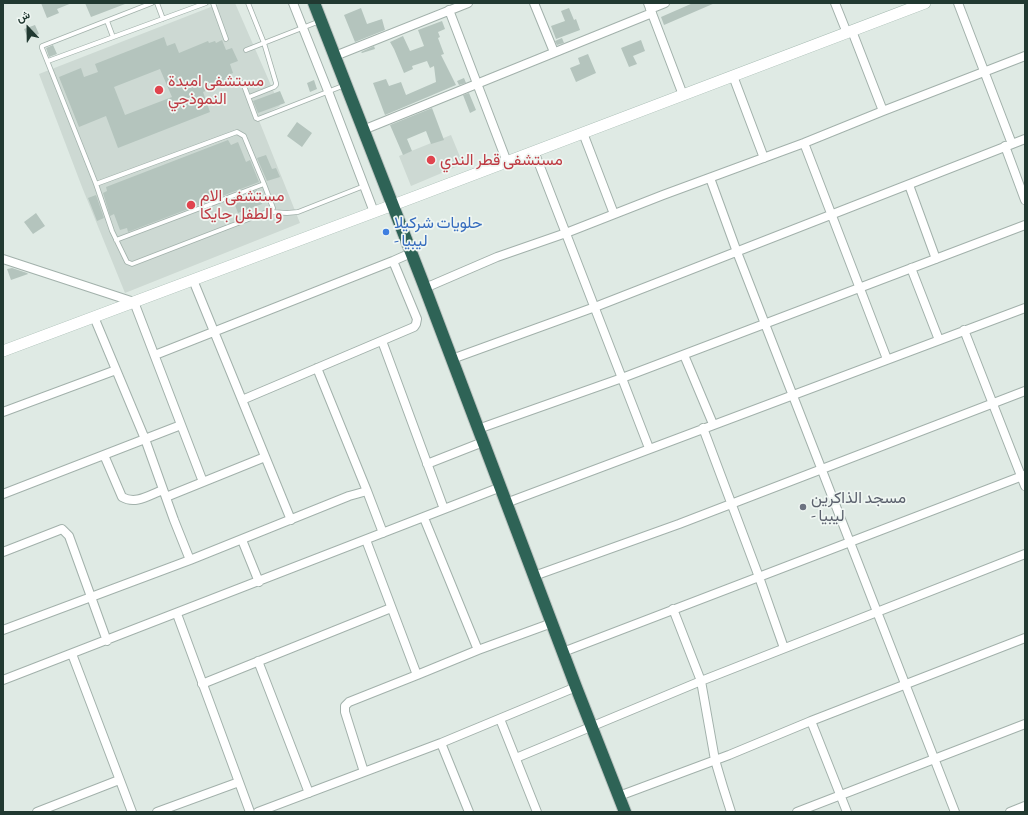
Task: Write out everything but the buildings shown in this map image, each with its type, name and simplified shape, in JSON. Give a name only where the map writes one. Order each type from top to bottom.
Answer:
[{"type":"highway","points":[[314,3],[425,288],[591,727],[625,812]]},
{"type":"street","points":[[293,3],[374,212]]},
{"type":"street","points":[[335,56],[468,3]]},
{"type":"street","points":[[534,3],[554,52]]},
{"type":"street","points":[[363,130],[554,52],[650,8],[665,3]]},
{"type":"street","points":[[835,3],[883,111]]},
{"type":"street","points":[[3,351],[925,3]]},
{"type":"street","points":[[958,3],[984,71],[1025,200]]},
{"type":"street","points":[[650,8],[683,95]]},
{"type":"street","points":[[449,10],[507,162]]},
{"type":"street","points":[[425,288],[497,257],[566,233],[804,143],[1025,56]]},
{"type":"street","points":[[733,76],[764,158]]},
{"type":"street","points":[[582,133],[614,214]]},
{"type":"street","points":[[452,359],[595,307],[1025,139]]},
{"type":"street","points":[[804,143],[886,359]]},
{"type":"street","points":[[534,151],[649,448]]},
{"type":"street","points":[[710,178],[792,395],[955,812]]},
{"type":"street","points":[[909,185],[936,259]]},
{"type":"street","points":[[478,429],[684,355],[1025,225]]},
{"type":"street","points":[[155,354],[411,253]]},
{"type":"street","points":[[3,259],[134,302],[203,482]]},
{"type":"street","points":[[242,400],[414,327],[417,319],[393,261]]},
{"type":"street","points":[[911,268],[939,340]]},
{"type":"street","points":[[193,280],[291,520]]},
{"type":"street","points":[[506,503],[1025,308]]},
{"type":"street","points":[[94,317],[145,439],[164,494],[190,560]]},
{"type":"street","points":[[964,330],[1023,476],[1025,486]]},
{"type":"street","points":[[382,341],[444,509]]},
{"type":"street","points":[[684,355],[713,424]]},
{"type":"street","points":[[317,368],[367,491],[382,533]]},
{"type":"street","points":[[3,412],[116,370]]},
{"type":"street","points":[[534,576],[732,504],[1025,390]]},
{"type":"street","points":[[3,494],[181,425]]},
{"type":"street","points":[[703,428],[784,648]]},
{"type":"street","points":[[427,464],[483,442]]},
{"type":"street","points":[[104,455],[122,497],[128,500],[136,501],[203,482],[266,457]]},
{"type":"street","points":[[563,652],[1023,476]]},
{"type":"street","points":[[3,680],[501,488]]},
{"type":"street","points":[[3,630],[242,540],[349,496],[367,491]]},
{"type":"street","points":[[424,518],[478,650]]},
{"type":"street","points":[[3,552],[62,529],[69,536],[107,641]]},
{"type":"street","points":[[242,540],[259,582]]},
{"type":"street","points":[[366,540],[417,675]]},
{"type":"street","points":[[516,758],[701,681],[1025,554]]},
{"type":"street","points":[[202,684],[391,608]]},
{"type":"street","points":[[674,609],[701,681],[715,760],[722,787],[731,812]]},
{"type":"street","points":[[177,614],[250,812]]},
{"type":"street","points":[[364,772],[345,712],[345,706],[348,702],[478,650],[552,623]]},
{"type":"street","points":[[619,796],[715,760],[811,720],[1025,638]]},
{"type":"street","points":[[72,654],[132,812]]},
{"type":"street","points":[[258,661],[309,793]]},
{"type":"street","points":[[258,812],[442,743],[576,687]]},
{"type":"street","points":[[500,719],[537,812]]},
{"type":"street","points":[[811,720],[847,812]]},
{"type":"street","points":[[797,812],[1025,724]]},
{"type":"street","points":[[442,743],[469,812]]},
{"type":"street","points":[[39,812],[119,780]]},
{"type":"street","points":[[157,812],[239,782]]},
{"type":"street","points":[[1010,812],[1025,806]]},
{"type":"lane","points":[[152,3],[44,45],[42,48],[96,184],[116,240],[127,262],[132,264],[271,212],[298,212],[364,186]]},
{"type":"lane","points":[[157,3],[163,19]]},
{"type":"lane","points":[[48,61],[206,3]]},
{"type":"lane","points":[[213,3],[226,39]]},
{"type":"lane","points":[[248,3],[264,43],[276,83],[276,86],[248,97]]},
{"type":"lane","points":[[107,21],[113,37]]},
{"type":"lane","points":[[246,50],[303,29],[320,21]]},
{"type":"lane","points":[[243,83],[256,118],[258,119],[346,85]]},
{"type":"lane","points":[[96,184],[237,132],[244,136],[273,208],[271,212]]},
{"type":"lane","points":[[116,240],[264,184]]},
{"type":"shaded area","points":[[221,3],[235,3],[280,106],[258,118],[300,223],[125,293],[82,187],[39,74]]},
{"type":"shaded area","name":"مستشفى قطر الندي","points":[[451,135],[463,164],[411,186],[399,156]]},
{"type":"place","name":"مستشفى امبدة النموذجي","points":[[159,90]]},
{"type":"place","name":"مستشفى قطر الندي","points":[[431,160]]},
{"type":"place","name":"مستشفى الام و الطفل جايكا","points":[[191,205]]},
{"type":"place","name":"حلويات شركيلا - ليبيا","points":[[386,232]]},
{"type":"place","name":"مسجد الذاكرين - ليبيا","points":[[803,507]]}]
